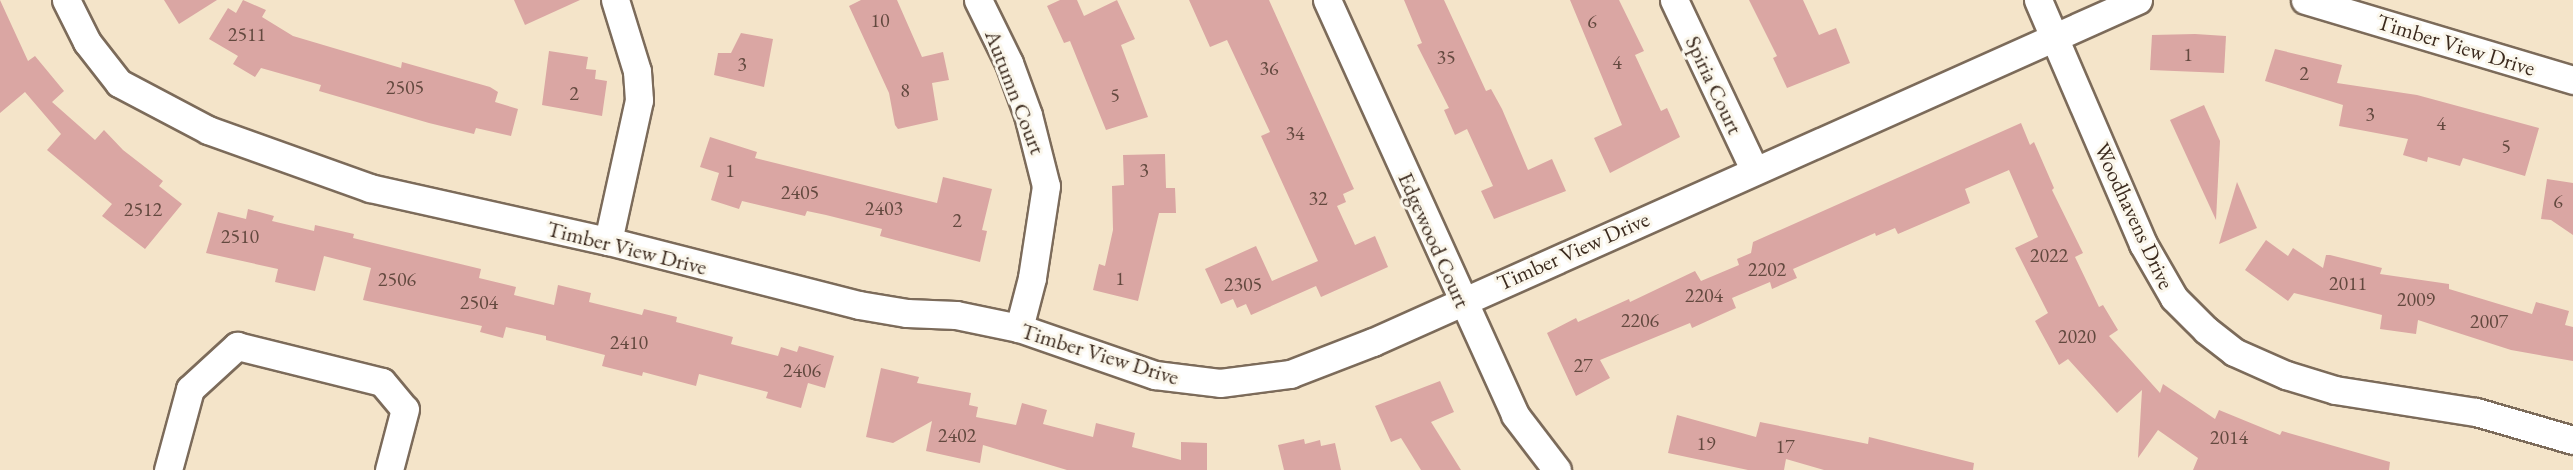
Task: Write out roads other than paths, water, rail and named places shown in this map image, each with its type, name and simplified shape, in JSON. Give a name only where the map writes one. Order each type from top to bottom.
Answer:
[{"type":"street","name":"Timber View Drive","points":[[66,0],[87,42],[119,83],[162,110],[208,130],[370,188],[608,241],[859,305],[907,313],[956,315],[1019,328],[1155,375],[1193,382],[1231,382],[1290,374],[1321,364],[1754,169],[2138,0]]},
{"type":"street","points":[[608,241],[639,100],[637,71],[615,0]]},
{"type":"street","name":"Autumn Court","points":[[978,0],[1024,105],[1046,186],[1032,278],[1019,328]]},
{"type":"street","name":"Edgewood Court","points":[[1327,0],[1515,415],[1557,470]]},
{"type":"street","name":"Spiria Court","points":[[1674,0],[1754,169]]},
{"type":"street","name":"Woodhavens Drive","points":[[2038,0],[2142,244],[2174,298],[2206,330],[2234,352],[2325,387],[2476,412],[2573,440]]},
{"type":"street","name":"Timber View Drive","points":[[2305,0],[2573,80]]},
{"type":"street","points":[[168,470],[190,389],[237,346],[382,382],[405,409],[389,470]]}]
